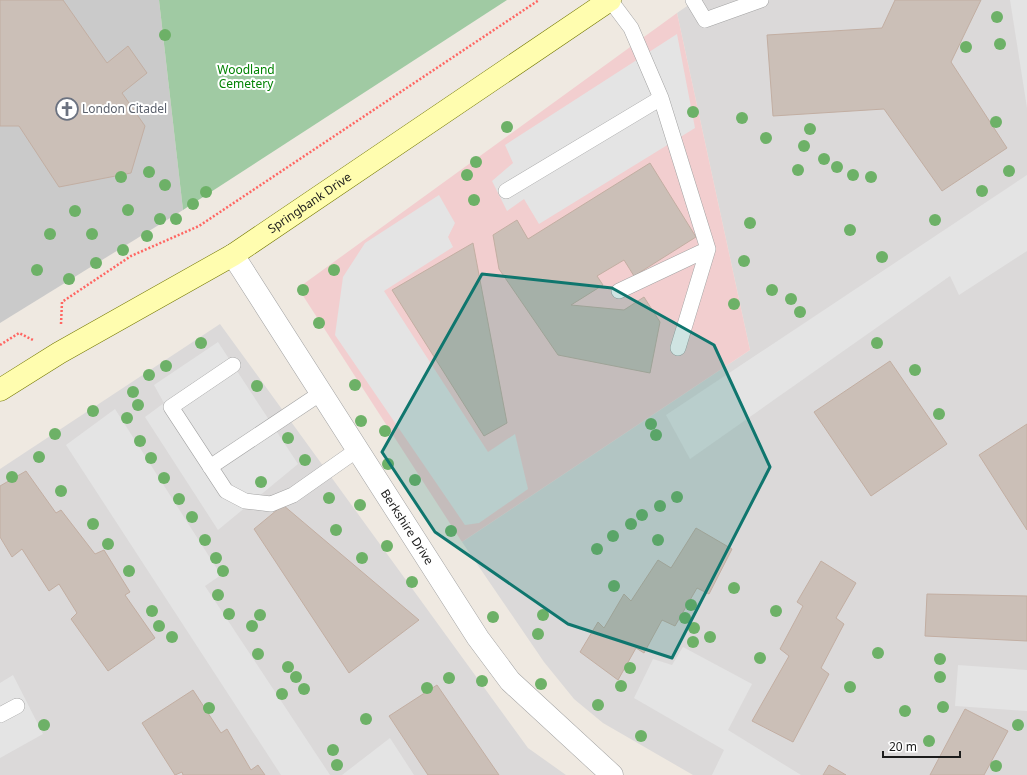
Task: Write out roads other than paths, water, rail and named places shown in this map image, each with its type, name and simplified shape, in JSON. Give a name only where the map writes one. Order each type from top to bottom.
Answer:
[{"type":"main road","name":"Springbank Drive","points":[[0,390],[59,353],[233,255],[610,0]]},
{"type":"street","name":"Berkshire Drive","points":[[233,255],[478,638],[510,681],[612,775]]},
{"type":"lane","points":[[610,0],[631,28],[661,98],[708,249],[678,348]]},
{"type":"lane","points":[[692,0],[706,20],[761,0]]},
{"type":"lane","points":[[506,191],[661,98]]},
{"type":"lane","points":[[619,291],[708,249]]},
{"type":"lane","points":[[233,364],[171,407],[226,491],[245,501],[271,504],[293,495],[311,481],[358,450]]},
{"type":"lane","points":[[210,467],[321,393]]},
{"type":"lane","points":[[0,715],[17,706]]},
{"type":"place","name":"London Citadel","points":[[67,109]]},
{"type":"park label","name":"Woodland Cemetery","points":[[246,77]]}]
